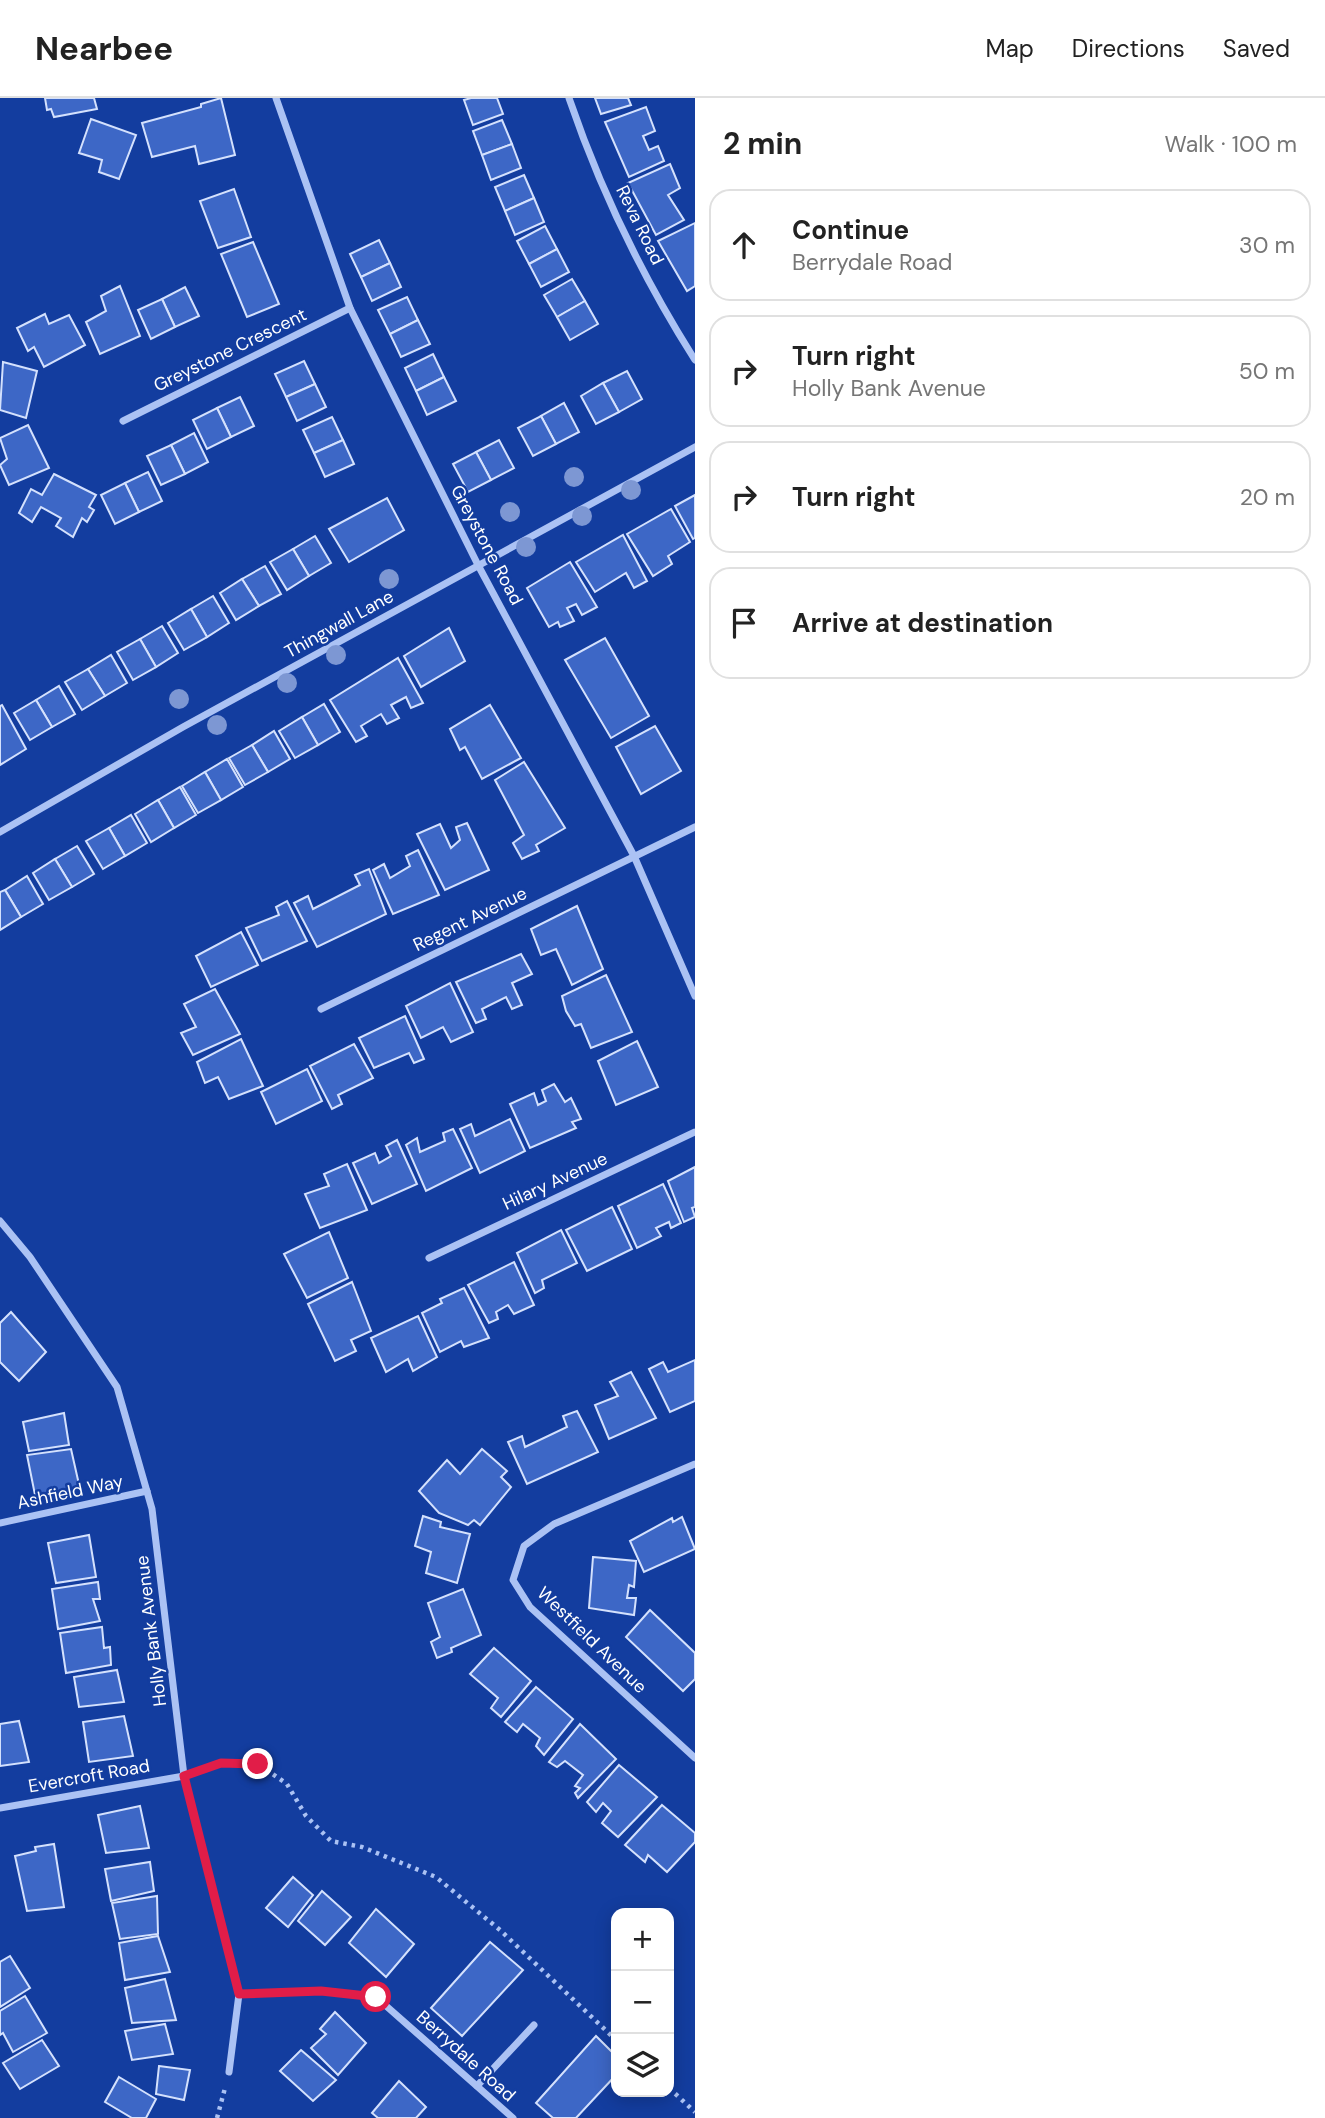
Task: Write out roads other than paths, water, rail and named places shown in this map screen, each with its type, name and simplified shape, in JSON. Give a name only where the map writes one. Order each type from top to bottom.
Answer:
[{"type":"street","name":"Greystone Road","points":[[276,98],[351,308],[478,565],[634,856],[695,996]]},
{"type":"street","name":"Reva Road","points":[[569,98],[589,155],[662,308],[695,360]]},
{"type":"street","name":"Greystone Crescent","points":[[123,421],[351,308]]},
{"type":"street","name":"Thingwall Lane","points":[[0,832],[183,727],[695,447]]},
{"type":"street","name":"Regent Avenue","points":[[321,1009],[695,827]]},
{"type":"street","name":"Hilary Avenue","points":[[429,1258],[695,1132]]},
{"type":"street","name":"Holly Bank Avenue","points":[[0,1221],[30,1257],[117,1387],[152,1509],[184,1776],[239,1994],[229,2072]]},
{"type":"street","name":"Westfield Avenue","points":[[695,1464],[554,1524],[524,1546],[513,1580],[530,1607],[695,1759]]},
{"type":"street","name":"Ashfield Way","points":[[0,1523],[147,1491]]},
{"type":"street","name":"Evercroft Road","points":[[0,1808],[184,1776]]},
{"type":"street","name":"Berrydale Road","points":[[239,1994],[321,1991],[376,1997],[513,2118]]},
{"type":"street","points":[[477,2087],[534,2025]]}]
